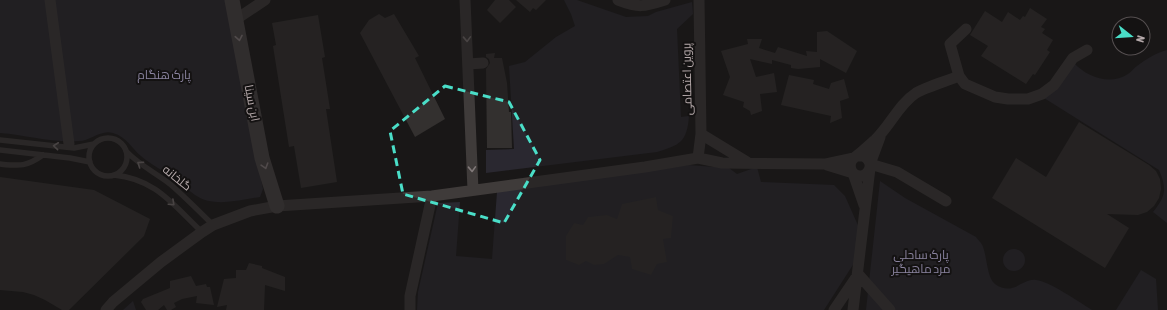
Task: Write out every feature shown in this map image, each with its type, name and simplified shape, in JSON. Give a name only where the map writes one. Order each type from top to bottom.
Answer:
[{"type":"street","points":[[50,0],[69,144]]},
{"type":"street","name":"ابن سینا","points":[[232,0],[262,158],[277,206]]},
{"type":"street","points":[[235,20],[265,0]]},
{"type":"street","points":[[465,0],[473,190]]},
{"type":"street","points":[[618,0],[633,6],[645,7],[665,0]]},
{"type":"street","name":"پروین اعتصامی","points":[[698,158],[701,134],[699,0]]},
{"type":"street","points":[[966,29],[950,44],[959,76],[965,84],[995,98],[1028,99],[1042,94],[1054,85],[1073,58],[1087,50]]},
{"type":"street","points":[[468,64],[483,63]]},
{"type":"street","points":[[865,207],[850,167],[850,163],[881,134],[900,108],[916,94],[959,76]]},
{"type":"street","points":[[701,134],[749,163]]},
{"type":"street","points":[[826,164],[861,176],[867,173],[881,134]]},
{"type":"street","points":[[106,310],[113,302],[161,262],[202,232],[213,225],[250,211],[277,206],[432,196],[645,167],[698,158],[722,162],[826,164],[864,156],[867,158],[870,166],[853,310]]},
{"type":"street","points":[[870,166],[897,172],[946,201]]},
{"type":"street","points":[[410,310],[410,296],[432,196]]},
{"type":"street","points":[[834,310],[858,274]]},
{"type":"street","points":[[858,274],[890,310]]},
{"type":"lane","points":[[0,140],[74,148],[94,144],[102,138],[112,138],[121,143],[126,151],[126,161],[122,169],[114,175],[104,175],[95,171],[90,162],[90,153],[94,144]]},
{"type":"lane","points":[[0,150],[90,162]]},
{"type":"lane","name":"گلخانه","points":[[126,151],[136,161],[181,194],[213,225]]},
{"type":"lane","points":[[0,164],[21,166],[32,163],[43,155]]},
{"type":"lane","name":"گلخانه","points":[[114,175],[129,176],[146,183],[173,203],[202,232]]},
{"type":"highlighted area","points":[[445,86],[509,102],[540,160],[504,223],[403,194],[390,131]]},
{"type":"green space","name":"پارک هنگام","points":[[0,0],[226,0],[263,189],[260,197],[227,202],[202,199],[145,159],[122,137],[109,132],[83,140],[69,141],[49,140],[0,133]]},
{"type":"green space","points":[[564,0],[577,0],[626,17],[648,16],[656,12],[692,2],[693,14],[677,29],[681,117],[689,116],[684,137],[677,144],[657,152],[486,173],[486,150],[514,149],[509,66],[525,62],[556,37],[575,26]]},
{"type":"green space","points":[[1167,50],[1167,223],[1153,212],[1161,201],[1164,192],[1163,182],[1159,170],[1044,98],[1074,63],[1092,76],[1114,79],[1121,78],[1148,59]]},
{"type":"green space","points":[[688,165],[729,168],[737,174],[757,167],[761,182],[834,185],[845,196],[860,230],[856,260],[824,310],[417,310],[418,292],[438,203],[460,202],[456,256],[492,259],[497,192]]},
{"type":"green space","name":"پارک ساحلی مرد ماهیگیر","points":[[880,181],[905,198],[976,237],[981,243],[990,277],[995,284],[1007,289],[1031,280],[1042,281],[1064,292],[1092,310],[866,310]]},
{"type":"green space","points":[[1014,249],[1022,252],[1025,260],[1022,268],[1014,271],[1006,268],[1003,260],[1006,252]]},
{"type":"green space","points":[[1141,270],[1156,279],[1158,310],[1116,310]]},
{"type":"green space","points":[[133,301],[136,310],[123,310]]},
{"type":"building","points":[[495,0],[509,0],[516,7],[500,23],[487,10]]},
{"type":"building","points":[[516,0],[546,0],[536,10],[533,8],[530,12]]},
{"type":"building","points":[[1030,8],[1047,19],[1041,27],[1045,29],[1042,33],[1053,40],[1047,50],[1050,52],[1035,75],[1033,74],[1026,84],[981,56],[988,46],[970,35],[985,11],[1002,22],[1008,12],[1020,20],[1023,16],[1025,17]]},
{"type":"building","points":[[379,14],[385,18],[394,14],[419,56],[415,58],[445,119],[415,137],[360,33],[369,20]]},
{"type":"building","points":[[318,15],[325,57],[322,58],[330,109],[326,109],[337,182],[301,188],[294,146],[289,147],[273,46],[276,45],[272,23]]},
{"type":"building","points":[[827,31],[857,51],[846,73],[820,59],[820,67],[798,69],[791,68],[791,65],[772,60],[772,64],[750,59],[756,77],[774,73],[777,92],[760,94],[762,111],[751,115],[750,111],[743,107],[744,102],[723,95],[730,77],[721,51],[748,44],[747,39],[762,39],[759,48],[775,53],[778,47],[807,56],[806,51],[817,52],[817,32]]},
{"type":"building","points":[[495,53],[494,58],[502,58],[507,83],[509,112],[511,112],[512,148],[487,148],[486,69],[490,63],[489,59],[486,57],[486,54]]},
{"type":"building","points":[[789,75],[814,80],[813,84],[829,89],[831,83],[844,79],[849,98],[840,101],[842,118],[830,123],[831,116],[781,105]]},
{"type":"building","points":[[1079,122],[1149,165],[1156,171],[1160,179],[1161,189],[1159,198],[1154,206],[1147,212],[1138,215],[1107,214],[1129,228],[1105,268],[992,198],[1016,158],[1046,177]]},
{"type":"building","points":[[0,177],[94,190],[150,219],[144,236],[69,310],[62,310],[34,295],[23,292],[0,290]]},
{"type":"building","points":[[656,197],[658,210],[673,216],[671,238],[663,239],[667,262],[657,264],[651,275],[632,269],[630,257],[618,255],[604,264],[594,265],[586,261],[579,265],[566,260],[566,236],[574,223],[583,225],[588,217],[607,215],[617,219],[622,204]]},
{"type":"building","points":[[249,263],[262,266],[262,268],[285,277],[285,291],[265,285],[264,310],[226,310],[227,305],[217,307],[224,279],[236,278],[236,270],[246,270]]},
{"type":"building","points":[[191,276],[196,286],[206,284],[207,287],[210,287],[214,305],[196,303],[197,296],[182,299],[174,303],[176,307],[171,310],[167,310],[164,305],[158,310],[146,310],[141,302],[143,299],[170,288],[170,281]]}]
